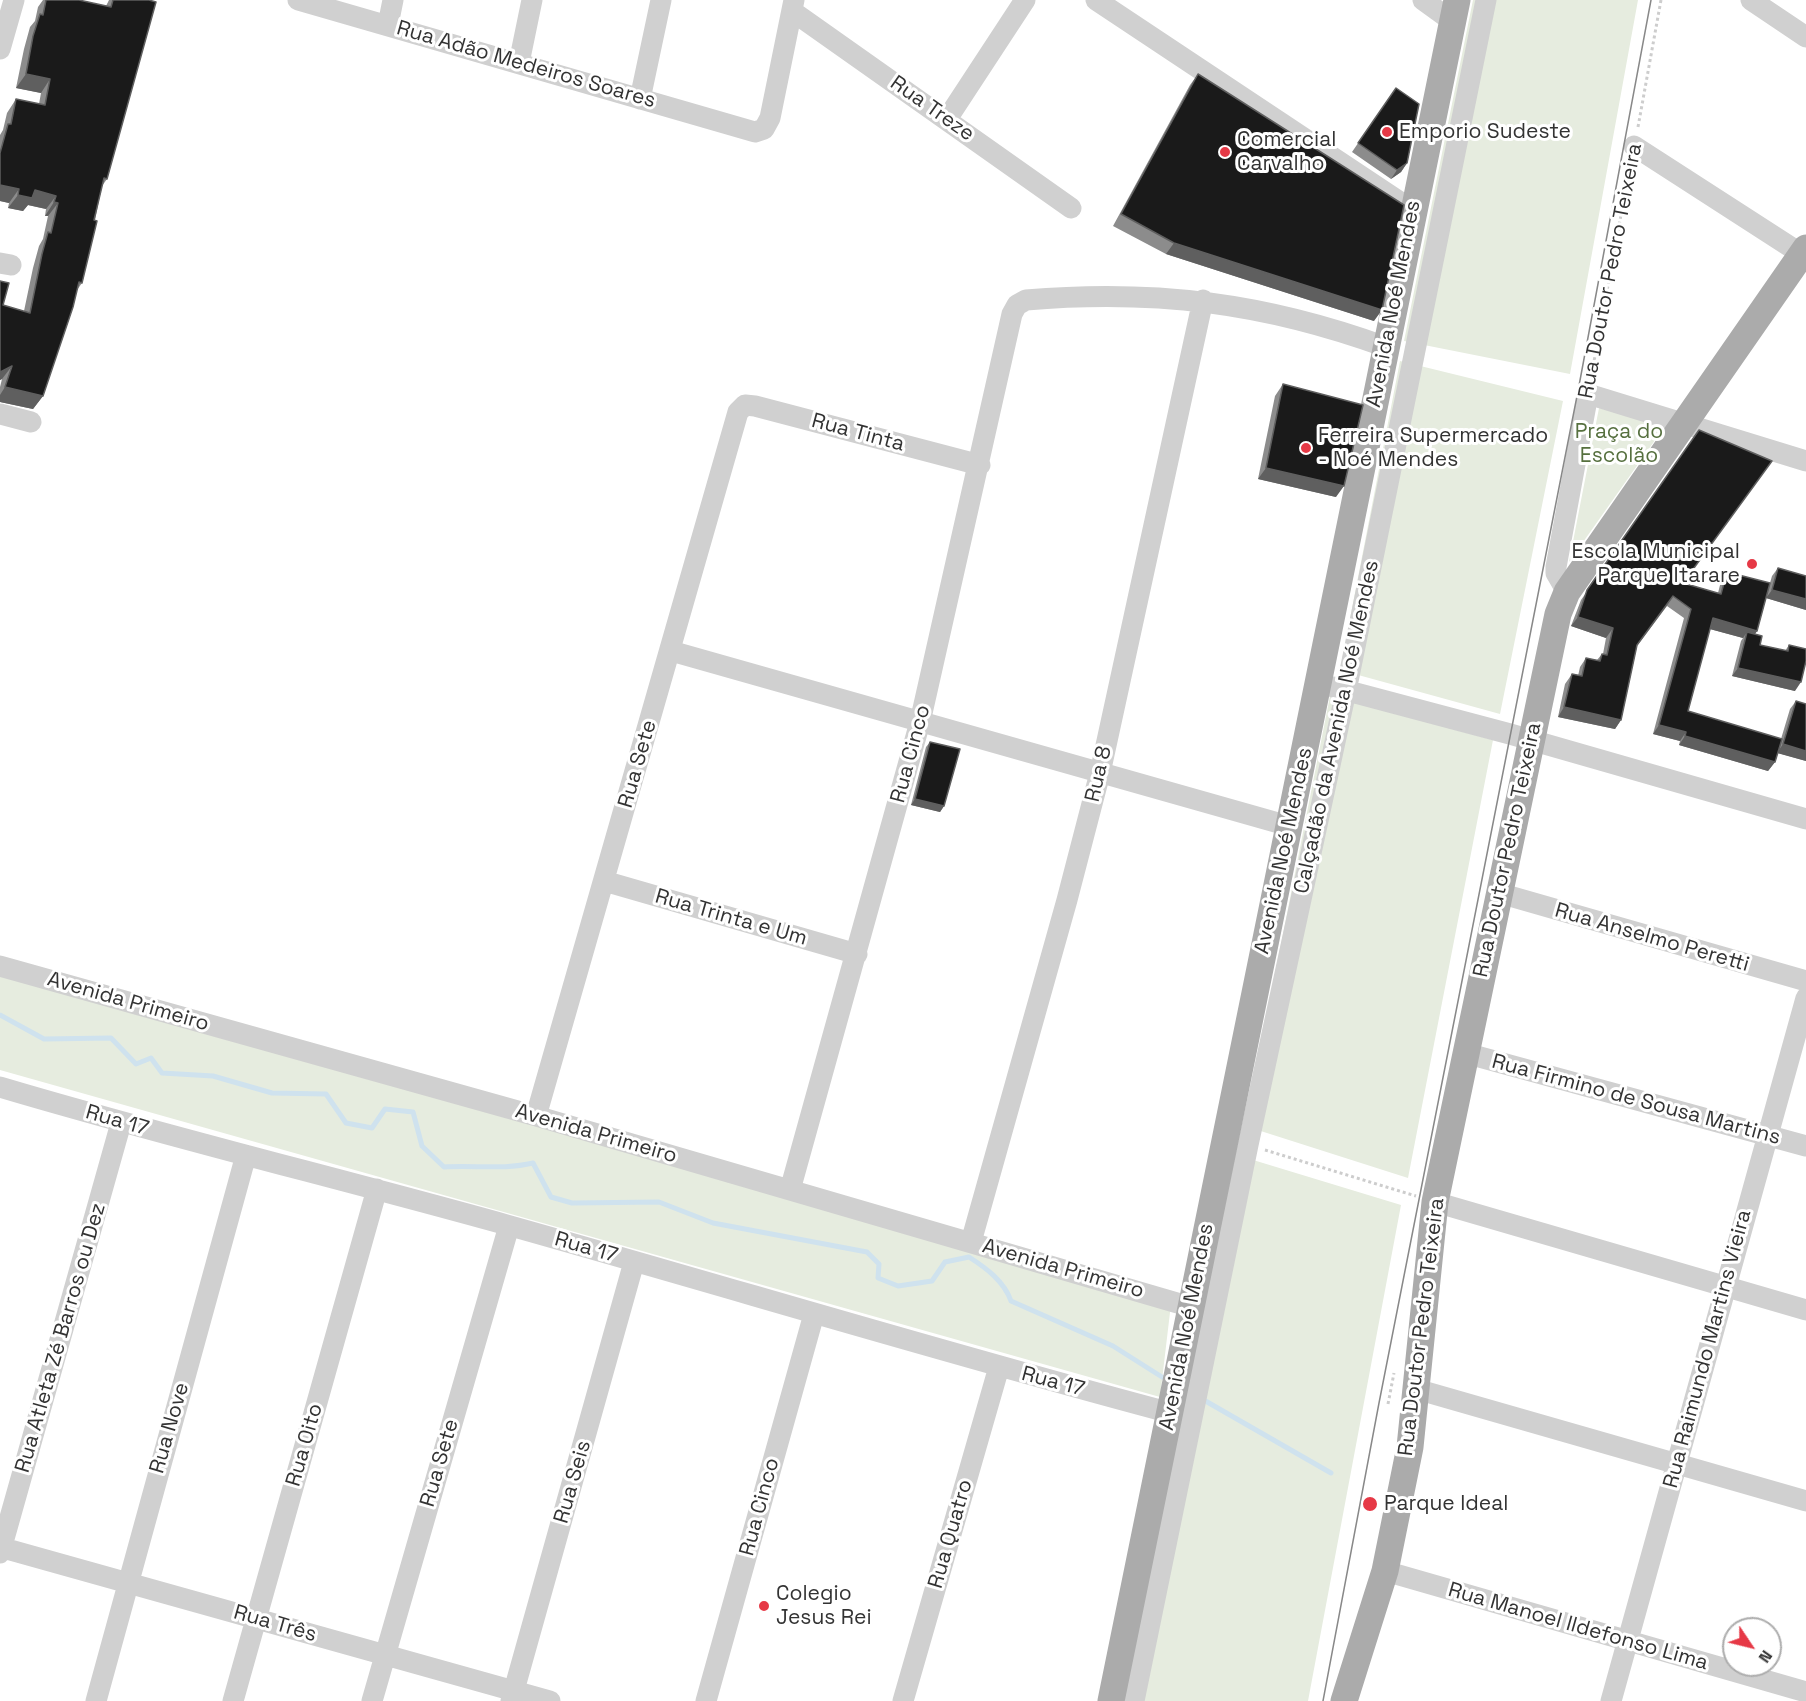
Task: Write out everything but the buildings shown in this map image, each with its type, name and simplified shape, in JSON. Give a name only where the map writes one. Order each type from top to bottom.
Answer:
[{"type":"main road","name":"Avenida Noé Mendes","points":[[1111,1701],[1319,684],[1412,210],[1455,11]]},
{"type":"main road","points":[[1567,592],[1805,253]]},
{"type":"main road","name":"Rua Doutor Pedro Teixeira","points":[[1344,1701],[1385,1571],[1410,1447],[1435,1202],[1558,614],[1567,592]]},
{"type":"street","points":[[0,49],[14,0]]},
{"type":"street","name":"Rua Adão Medeiros Soares","points":[[298,0],[388,24],[754,132],[764,129],[770,118],[793,5]]},
{"type":"street","points":[[388,24],[393,0]]},
{"type":"street","points":[[519,63],[532,0]]},
{"type":"street","points":[[640,99],[661,0]]},
{"type":"street","points":[[947,119],[1025,0]]},
{"type":"street","points":[[1096,0],[1412,210]]},
{"type":"street","points":[[1423,0],[1455,11]]},
{"type":"street","name":"Calçadão da Avenida Noé Mendes","points":[[1134,1701],[1248,1145],[1346,691],[1486,0]]},
{"type":"street","points":[[1751,0],[1806,37]]},
{"type":"street","name":"Rua Treze","points":[[793,5],[1071,208]]},
{"type":"street","points":[[1634,146],[1805,253]]},
{"type":"street","name":"Rua Cinco","points":[[790,1190],[920,722],[980,465],[1012,314],[1017,305],[1029,300],[1105,294],[1203,300]]},
{"type":"street","points":[[1203,300],[1301,320],[1386,347]]},
{"type":"street","name":"Rua 8","points":[[971,1242],[1067,900],[1100,773],[1203,300]]},
{"type":"street","points":[[1588,394],[1806,461]]},
{"type":"street","name":"Rua Doutor Pedro Teixeira","points":[[1567,592],[1556,573],[1556,567],[1588,394]]},
{"type":"street","name":"Rua Tinta","points":[[738,412],[745,405],[749,405],[980,465]]},
{"type":"street","name":"Rua Sete","points":[[536,1116],[738,412]]},
{"type":"street","points":[[0,414],[30,422]]},
{"type":"street","points":[[671,651],[1289,826]]},
{"type":"street","points":[[1319,684],[1806,819]]},
{"type":"street","name":"Rua Trinta e Um","points":[[604,881],[857,954]]},
{"type":"street","name":"Rua Anselmo Peretti","points":[[1499,893],[1806,981]]},
{"type":"street","name":"Avenida Primeiro","points":[[0,966],[536,1116],[1191,1307]]},
{"type":"street","name":"Rua Raimundo Martins Vieira","points":[[1611,1701],[1766,1135],[1806,998]]},
{"type":"street","name":"Rua Firmino de Sousa Martins","points":[[1466,1053],[1806,1146]]},
{"type":"street","name":"Rua 17","points":[[0,1087],[121,1123],[377,1189],[999,1367],[1171,1413]]},
{"type":"street","name":"Rua Atleta Zé Barros ou Dez","points":[[1,1549],[121,1123]]},
{"type":"street","name":"Rua Nove","points":[[96,1701],[246,1155]]},
{"type":"street","name":"Rua Oito","points":[[233,1701],[377,1189]]},
{"type":"street","points":[[1435,1202],[1806,1310]]},
{"type":"street","name":"Rua Sete","points":[[372,1701],[509,1226]]},
{"type":"street","name":"Rua Seis","points":[[512,1696],[634,1262]]},
{"type":"street","name":"Rua Cinco","points":[[706,1701],[814,1314]]},
{"type":"street","name":"Rua Quatro","points":[[903,1701],[999,1367]]},
{"type":"street","points":[[1416,1389],[1806,1500]]},
{"type":"street","name":"Rua Três","points":[[1,1549],[128,1582],[384,1656],[512,1696],[550,1701]]},
{"type":"street","name":"Rua Manoel Ildefonso Lima","points":[[1385,1571],[1806,1692]]},
{"type":"path","name":"Rua Doutor Pedro Teixeira","points":[[1588,394],[1661,0]]},
{"type":"path","points":[[1248,1145],[1435,1202]]},
{"type":"path","points":[[1388,1404],[1395,1370]]},
{"type":"green space","points":[[1473,0],[1638,0],[1570,374],[1404,341]]},
{"type":"green space","points":[[1400,361],[1563,401],[1500,714],[1340,670]]},
{"type":"green space","name":"Praça do Escolão","points":[[1599,408],[1665,426],[1569,562]]},
{"type":"green space","points":[[1330,696],[1493,740],[1408,1178],[1245,1126]]},
{"type":"green space","points":[[0,973],[1171,1304],[1160,1397],[0,1070]]},
{"type":"green space","points":[[1240,1156],[1401,1205],[1308,1701],[1129,1701]]},
{"type":"waterway","points":[[0,1015],[44,1039],[111,1038],[136,1064],[151,1058],[162,1073],[213,1076],[272,1093],[326,1094],[346,1123],[372,1128],[385,1109],[413,1112],[422,1146],[444,1167],[500,1167],[533,1163],[551,1197],[572,1203],[659,1202],[713,1223],[867,1252],[879,1264],[878,1278],[898,1286],[932,1281],[945,1262],[969,1257],[999,1281],[1011,1301],[1113,1346],[1162,1377]]},
{"type":"waterway","points":[[1202,1399],[1331,1473]]},
{"type":"tram line","points":[[1323,1701],[1379,1403],[1578,391],[1651,0]]},
{"type":"place","name":"Emporio Sudeste","points":[[1387,132]]},
{"type":"place","name":"Comercial Carvalho","points":[[1225,152]]},
{"type":"place","name":"Ferreira Supermercado - Noé Mendes","points":[[1306,448]]},
{"type":"place","name":"Escola Municipal Parque Itarare","points":[[1752,564]]},
{"type":"place","name":"Parque Ideal","points":[[1370,1504]]},
{"type":"place","name":"Colegio Jesus Rei","points":[[764,1606]]}]
